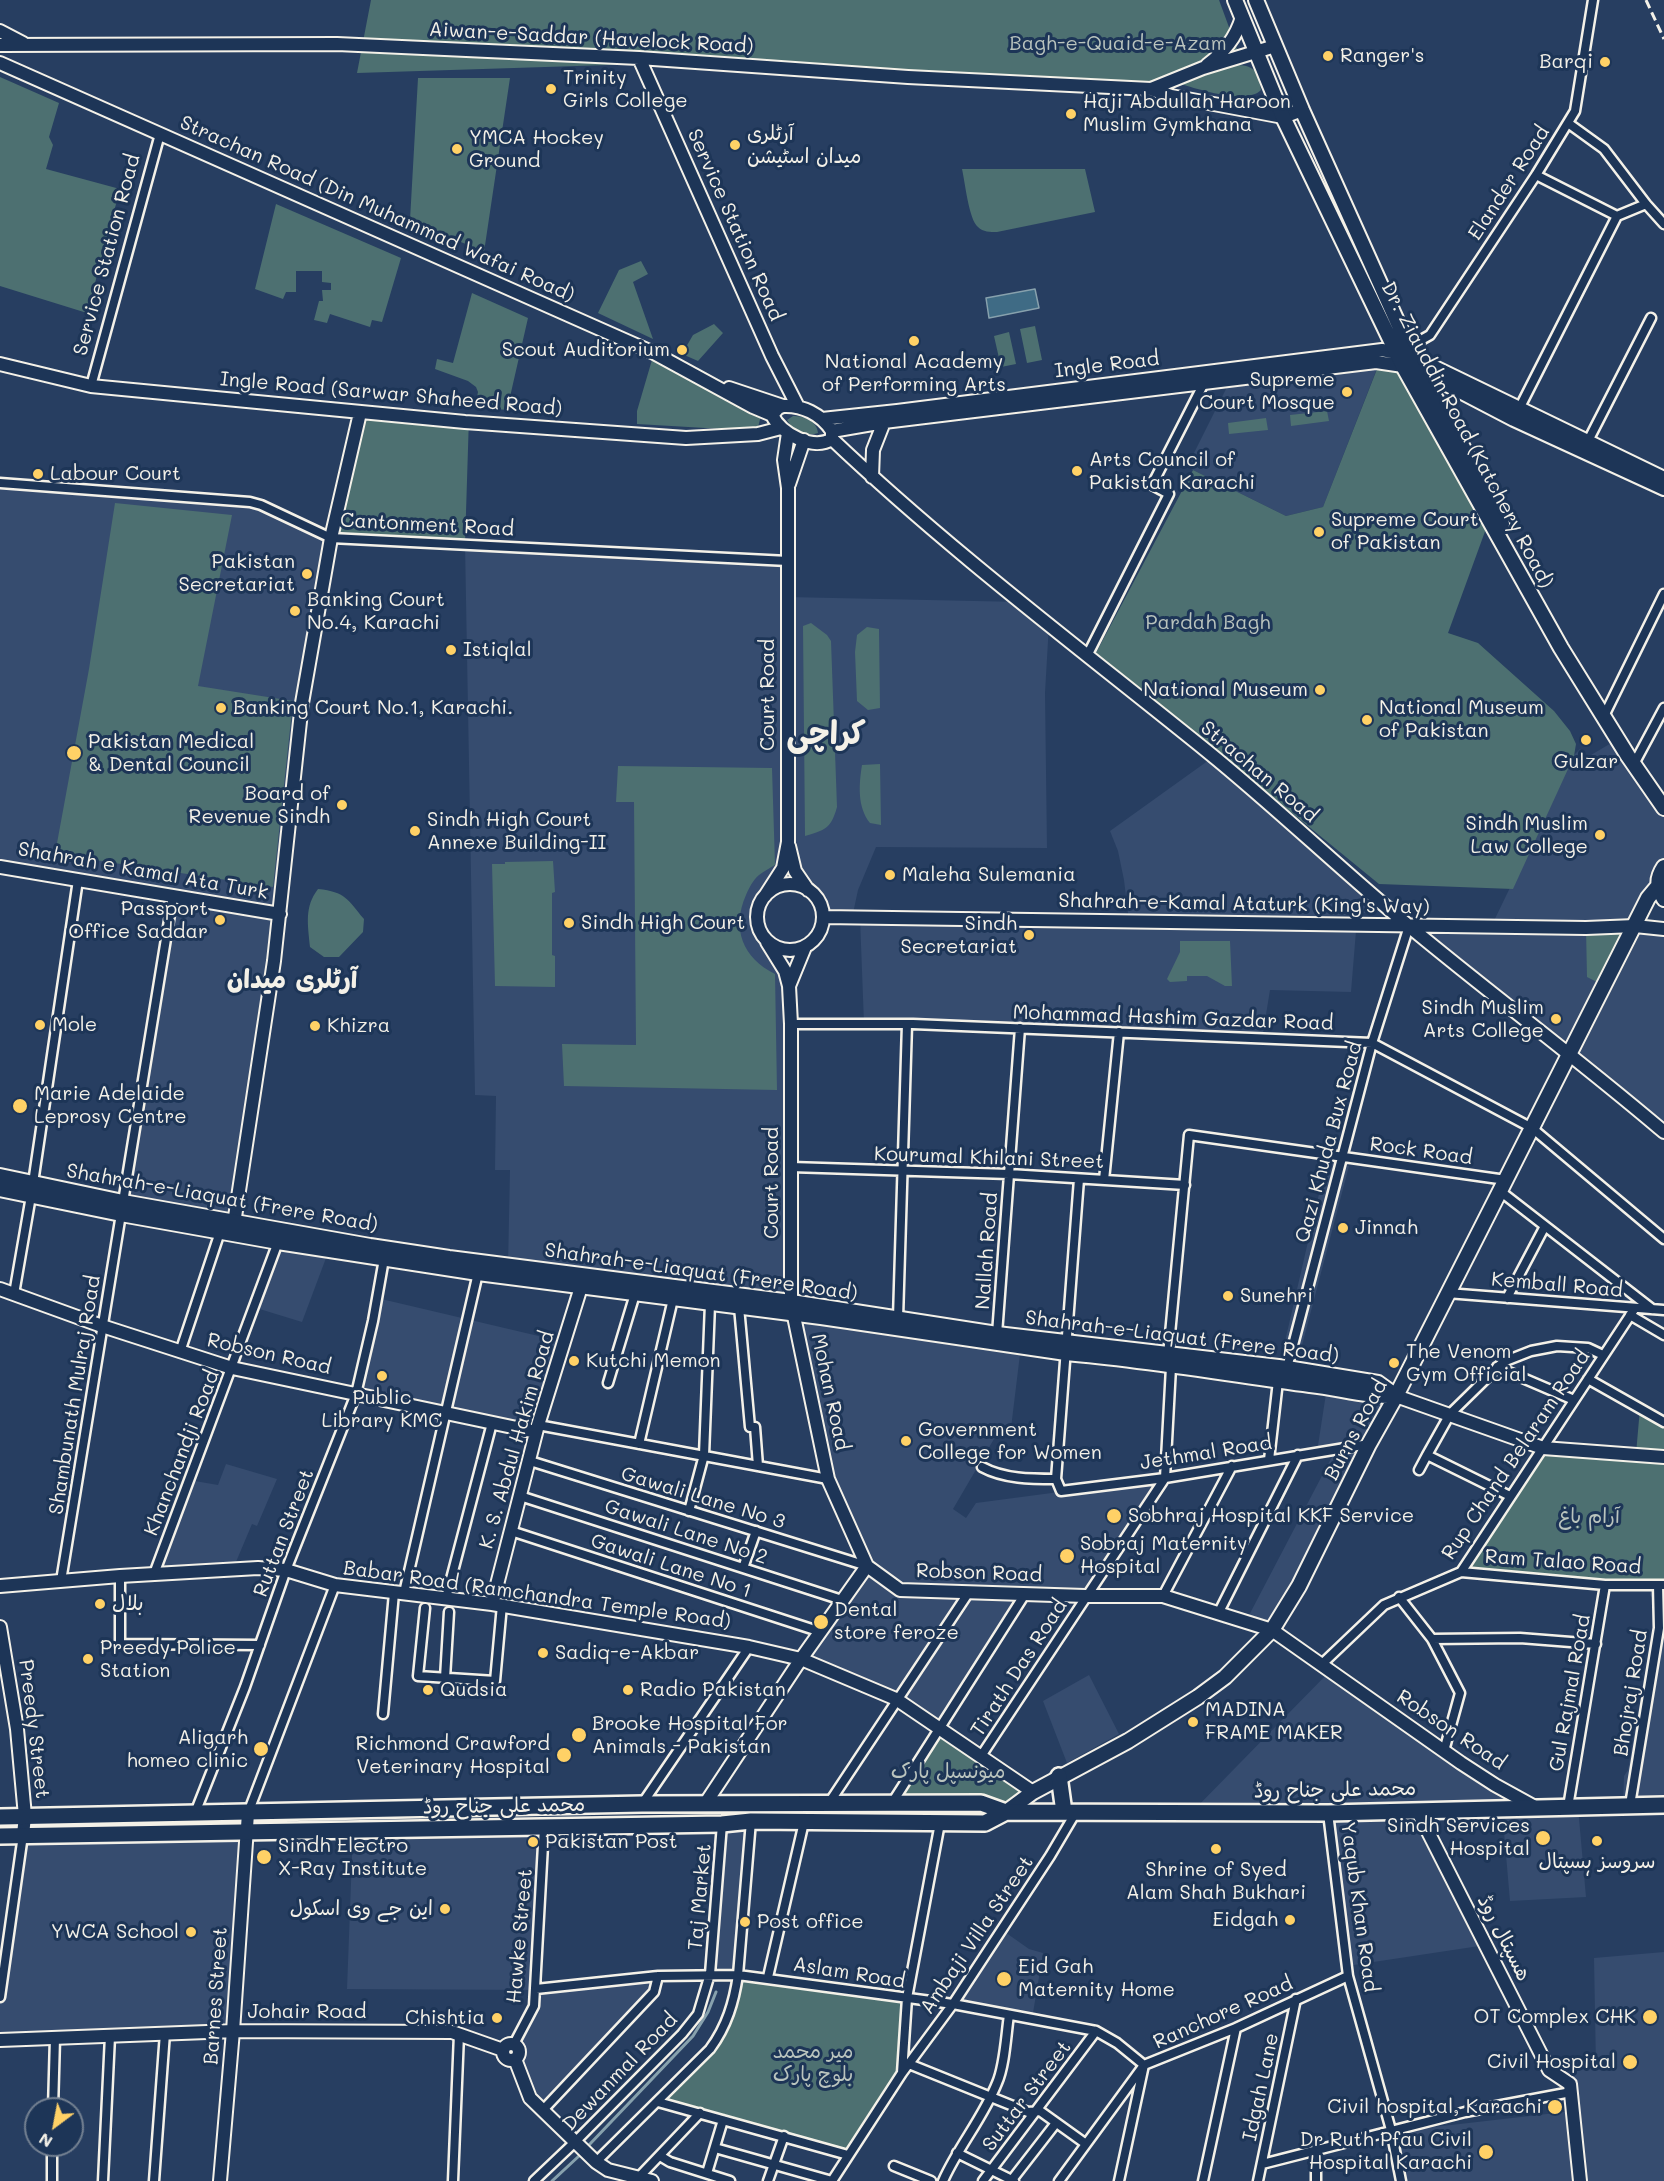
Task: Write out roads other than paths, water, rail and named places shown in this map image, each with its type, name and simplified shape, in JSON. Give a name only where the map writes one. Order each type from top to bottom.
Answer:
[{"type":"highway","points":[[1059,1776],[1070,1812]]},
{"type":"highway","name":"محمد علی جناح روڈ","points":[[0,1817],[642,1804],[981,1803],[1006,1812],[1328,1813],[1664,1805]]},
{"type":"highway","name":"محمد علی جناح روڈ","points":[[0,1836],[722,1824],[751,1821],[985,1823],[1006,1812]]},
{"type":"main road","name":"Dr. Ziauddin Road (Katchery Road)","points":[[1235,0],[1283,117],[1400,359],[1561,648],[1605,713]]},
{"type":"main road","name":"Dr. Ziauddin Road (Katchery Road)","points":[[1256,0],[1302,110],[1415,358],[1567,646],[1605,713],[1664,808]]},
{"type":"main road","points":[[1203,68],[1232,40],[1242,17]]},
{"type":"main road","points":[[0,31],[28,45]]},
{"type":"main road","name":"Aiwan-e-Saddar (Havelock Road)","points":[[0,46],[337,44],[639,57],[908,77],[1151,89],[1171,96],[1283,117]]},
{"type":"main road","points":[[0,46],[28,76]]},
{"type":"main road","name":"Aiwan-e-Saddar (Havelock Road)","points":[[1151,89],[1203,68],[1275,46]]},
{"type":"main road","name":"Service Station Road","points":[[639,57],[763,336],[798,407]]},
{"type":"main road","name":"Strachan Road (Din Muhammad Wafai Road)","points":[[0,63],[593,326],[708,381],[753,407],[772,415]]},
{"type":"main road","points":[[1283,117],[1302,110]]},
{"type":"main road","name":"Ingle Road","points":[[822,419],[1382,350],[1400,359]]},
{"type":"main road","points":[[1415,358],[1514,419],[1664,488]]},
{"type":"main road","points":[[1400,359],[1415,358],[1664,479]]},
{"type":"main road","name":"Ingle Road","points":[[804,440],[823,442],[832,435],[884,422],[1400,359]]},
{"type":"main road","name":"Ingle Road (Sarwar Shaheed Road)","points":[[0,364],[91,387],[476,423],[686,438],[758,434],[785,430]]},
{"type":"main road","name":"Strachan Road (Din Muhammad Wafai Road)","points":[[708,381],[783,406],[798,407]]},
{"type":"main road","points":[[783,406],[772,415],[785,430],[804,440]]},
{"type":"main road","points":[[798,407],[822,419]]},
{"type":"main road","points":[[229,1230],[280,914],[302,703],[331,538],[360,412]]},
{"type":"main road","name":"Strachan Road","points":[[822,419],[832,435],[872,477],[1087,656],[1210,753],[1409,926],[1664,1131]]},
{"type":"main road","points":[[872,477],[874,442],[884,422]]},
{"type":"main road","name":"Court Road","points":[[765,896],[783,868],[788,842],[788,488],[784,460],[785,430]]},
{"type":"main road","name":"Court Road","points":[[788,488],[804,440]]},
{"type":"main road","name":"Dr. Ziauddin Road (Katchery Road)","points":[[1635,762],[1664,802]]},
{"type":"main road","points":[[764,938],[779,949],[790,951],[805,947],[814,940],[822,926],[821,906],[795,871],[788,842]]},
{"type":"main road","name":"Shahrah e Kamal Ata Turk","points":[[0,867],[280,914]]},
{"type":"main road","name":"Burns Road","points":[[1006,1812],[1059,1776],[1128,1741],[1198,1697],[1225,1677],[1272,1630],[1299,1586],[1369,1444],[1396,1396],[1648,898],[1658,886],[1664,867]]},
{"type":"main road","points":[[789,986],[784,970],[757,924],[757,912],[765,896],[782,885],[790,884],[808,890]]},
{"type":"main road","points":[[1658,886],[1664,899]]},
{"type":"main road","name":"Shahrah-e-Kamal Ataturk (King's Way)","points":[[823,917],[1586,928],[1635,926],[1664,930]]},
{"type":"main road","name":"Court Road","points":[[792,1308],[789,986],[805,947]]},
{"type":"main road","name":"Shahrah-e-Liaquat (Frere Road)","points":[[0,1176],[32,1190]]},
{"type":"main road","name":"Shahrah-e-Liaquat (Frere Road)","points":[[0,1189],[32,1190],[278,1242],[478,1273],[710,1304],[792,1308],[898,1318],[997,1334],[1106,1357],[1287,1368],[1378,1383],[1396,1396],[1543,1448],[1664,1457]]},
{"type":"main road","name":"Shahrah-e-Liaquat (Frere Road)","points":[[229,1230],[449,1258],[1066,1347]]},
{"type":"main road","name":"K. S. Abdul Hakim Road","points":[[497,1605],[511,1531],[537,1428],[581,1287]]},
{"type":"main road","name":"Robson Road","points":[[0,1289],[102,1326],[231,1368],[492,1423],[537,1428]]},
{"type":"main road","name":"Mohan Road","points":[[792,1308],[828,1479]]},
{"type":"main road","name":"Shahrah-e-Liaquat (Frere Road)","points":[[1170,1361],[1278,1381],[1377,1396],[1396,1396]]},
{"type":"main road","name":"Robson Road","points":[[828,1479],[867,1566],[900,1590],[1163,1596],[1219,1611],[1272,1630],[1444,1751],[1495,1785],[1535,1807]]},
{"type":"main road","points":[[705,1804],[801,1659],[867,1566]]},
{"type":"main road","name":"Babar Road (Ramchandra Temple Road)","points":[[0,1587],[120,1576],[258,1568],[286,1570],[335,1586],[497,1605],[749,1647],[801,1659],[896,1699],[1033,1792]]},
{"type":"main road","name":"Preedy Street","points":[[0,1627],[4,1669],[17,1729],[25,1816],[23,1835]]},
{"type":"main road","name":"ھسپتال روڈ","points":[[1418,1810],[1549,2070],[1570,2084],[1571,2092]]},
{"type":"main road","name":"Barnes Street","points":[[220,2181],[248,1813]]},
{"type":"main road","name":"Johair Road","points":[[0,2040],[233,2031],[452,2032],[508,2047],[505,2058],[515,2059],[530,2098],[542,2111]]},
{"type":"main road","points":[[1571,2092],[1580,2181]]},
{"type":"main road","points":[[542,2111],[609,2177],[639,2177],[652,2181]]},
{"type":"street","name":"Elander Road","points":[[1400,359],[1415,358],[1536,175],[1575,111],[1593,0]]},
{"type":"street","points":[[1568,123],[1604,149],[1664,224]]},
{"type":"street","name":"Service Station Road","points":[[91,387],[160,134]]},
{"type":"street","points":[[1536,175],[1617,216]]},
{"type":"street","points":[[1519,410],[1617,216],[1646,204]]},
{"type":"street","points":[[1588,441],[1651,318]]},
{"type":"street","points":[[1087,656],[1169,494],[1152,485],[1204,383]]},
{"type":"street","name":"Cantonment Road","points":[[0,483],[250,502],[331,538],[788,561]]},
{"type":"street","points":[[1605,713],[1664,594]]},
{"type":"street","points":[[1635,762],[1664,708]]},
{"type":"street","points":[[14,1294],[32,1190],[78,880]]},
{"type":"street","name":"Shambunath Mulraj Road","points":[[61,1581],[173,896]]},
{"type":"street","name":"Qazi Khuda Bux Road","points":[[1287,1368],[1372,1042],[1409,926]]},
{"type":"street","name":"Mohammad Hashim Gazdar Road","points":[[791,1024],[907,1024],[1372,1042],[1532,1128],[1664,1239]]},
{"type":"street","points":[[898,1318],[907,1024]]},
{"type":"street","name":"Nallah Road","points":[[997,1334],[1020,1028]]},
{"type":"street","points":[[1104,1180],[1119,1032]]},
{"type":"street","name":"Rock Road","points":[[1185,1185],[1189,1135],[1341,1156],[1503,1186]]},
{"type":"street","name":"Kourumal Khilani Street","points":[[791,1167],[1009,1174],[1185,1185]]},
{"type":"street","points":[[982,1467],[990,1472],[1014,1477],[1056,1479],[1079,1179]]},
{"type":"street","points":[[1165,1478],[1170,1361],[1185,1185]]},
{"type":"street","points":[[1503,1186],[1545,1226],[1653,1309]]},
{"type":"street","points":[[1507,1298],[1545,1226]]},
{"type":"street","points":[[180,1352],[229,1230]]},
{"type":"street","name":"Khanchandji Road","points":[[154,1574],[278,1242]]},
{"type":"street","name":"Ruttan Street","points":[[195,1813],[260,1645],[286,1570],[356,1394],[373,1321],[384,1259]]},
{"type":"street","points":[[383,1714],[399,1593],[447,1413],[478,1273]]},
{"type":"street","name":"Kemball Road","points":[[1447,1293],[1632,1312],[1664,1310]]},
{"type":"street","points":[[608,1383],[635,1294]]},
{"type":"street","points":[[639,1444],[673,1299]]},
{"type":"street","points":[[689,1511],[704,1455],[710,1304]]},
{"type":"street","points":[[739,1307],[750,1427],[755,1427],[758,1466]]},
{"type":"street","points":[[1632,1312],[1664,1335]]},
{"type":"street","name":"Rup Chand Belaram Road","points":[[1323,1664],[1384,1605],[1461,1572],[1632,1312]]},
{"type":"street","points":[[1419,1470],[1450,1414],[1503,1362],[1523,1354],[1557,1346],[1588,1348],[1604,1355]]},
{"type":"street","points":[[1497,1367],[1574,1400]]},
{"type":"street","points":[[1588,1379],[1664,1422]]},
{"type":"street","points":[[1269,1460],[1278,1381]]},
{"type":"street","points":[[446,1598],[492,1423]]},
{"type":"street","name":"Robson Road","points":[[537,1428],[704,1455],[828,1479]]},
{"type":"street","name":"Jethmal Road","points":[[1056,1479],[1061,1491],[1165,1478],[1369,1444]]},
{"type":"street","points":[[1219,1611],[1298,1455]]},
{"type":"street","points":[[1427,1455],[1510,1496]]},
{"type":"street","name":"Gawali Lane No 3","points":[[530,1461],[867,1566]]},
{"type":"street","points":[[1163,1596],[1232,1466]]},
{"type":"street","name":"Tirath Das Road","points":[[981,1756],[1165,1478]]},
{"type":"street","name":"Gawali Lane No 2","points":[[520,1496],[842,1600]]},
{"type":"street","name":"Gawali Lane No 1","points":[[511,1531],[820,1632]]},
{"type":"street","points":[[743,1568],[756,1531]]},
{"type":"street","name":"Ram Talao Road","points":[[1461,1572],[1605,1585],[1661,1585]]},
{"type":"street","points":[[120,1576],[120,1644],[260,1645]]},
{"type":"street","name":"Gul Rajmal Road","points":[[1568,1808],[1605,1585]]},
{"type":"street","name":"Bhojraj Road","points":[[1629,1805],[1662,1628],[1661,1585]]},
{"type":"street","points":[[248,1813],[335,1586]]},
{"type":"street","points":[[829,1803],[969,1592]]},
{"type":"street","points":[[891,1804],[1025,1594]]},
{"type":"street","points":[[1400,1597],[1432,1640],[1460,1693],[1444,1751]]},
{"type":"street","name":"K. S. Abdul Hakim Road","points":[[445,1678],[495,1681],[497,1605]]},
{"type":"street","points":[[425,1608],[418,1676],[445,1678],[450,1612]]},
{"type":"street","points":[[1432,1640],[1520,1638],[1596,1644]]},
{"type":"street","points":[[642,1804],[749,1647]]},
{"type":"street","name":"Ambaji Villa Street","points":[[832,2181],[902,2073],[953,2004],[1050,1856],[1070,1812]]},
{"type":"street","name":"Yaqub Khan Road","points":[[1328,1813],[1348,1976],[1391,2130],[1401,2181]]},
{"type":"street","points":[[596,2162],[710,2049],[720,2034],[735,1998],[751,1821]]},
{"type":"street","points":[[768,1977],[804,1822]]},
{"type":"street","name":"Ambaji Villa Street","points":[[902,2073],[907,1998],[940,1823]]},
{"type":"street","name":"Taj Market","points":[[710,1974],[722,1824]]},
{"type":"street","name":"Hawke Street","points":[[508,2047],[534,2006],[544,1827]]},
{"type":"street","points":[[0,1997],[23,1835]]},
{"type":"street","name":"Aslam Road","points":[[536,1989],[658,1976],[710,1974],[768,1977],[953,2004],[1096,2031],[1117,2043],[1144,2066]]},
{"type":"street","name":"Dewanmal Road","points":[[534,2181],[682,2034],[698,2014],[710,1974]]},
{"type":"street","points":[[542,2111],[654,1992],[658,1976]]},
{"type":"street","name":"Ranchore Road","points":[[1059,2181],[1144,2066],[1236,2028],[1348,1976]]},
{"type":"street","name":"Idgah Lane","points":[[1258,2181],[1296,1999]]},
{"type":"street","points":[[942,2181],[991,2097],[998,2080],[1009,2015]]},
{"type":"street","points":[[1203,2181],[1236,2028]]},
{"type":"street","name":"Suttar Street","points":[[983,2181],[1096,2031]]},
{"type":"street","points":[[154,2181],[165,2033]]},
{"type":"street","points":[[453,2181],[459,2034]]},
{"type":"street","points":[[103,2181],[110,2036]]},
{"type":"street","points":[[53,2097],[55,2038]]},
{"type":"street","points":[[909,2064],[1028,2112],[1040,2111],[1086,2144]]},
{"type":"street","points":[[1119,2181],[1144,2066]]},
{"type":"street","points":[[1262,2164],[1465,2112],[1571,2092]]},
{"type":"street","points":[[658,2102],[848,2155]]},
{"type":"street","points":[[639,2177],[700,2113]]},
{"type":"street","points":[[706,2173],[723,2120]]},
{"type":"street","points":[[957,2153],[1012,2181],[1056,2123]]},
{"type":"street","points":[[768,2181],[784,2136]]},
{"type":"street","points":[[715,2148],[832,2181]]},
{"type":"street","points":[[1316,2149],[1316,2181]]},
{"type":"street","points":[[660,2156],[670,2162],[730,2181]]},
{"type":"street","points":[[52,2157],[52,2181]]},
{"type":"street","points":[[894,2166],[931,2181]]},
{"type":"waterway","points":[[589,2145],[693,2036],[708,2012],[716,1992]]},
{"type":"waterway","points":[[552,2181],[579,2156]]},
{"type":"railway","points":[[1646,0],[1664,39]]},
{"type":"place","name":"Ranger's","points":[[1328,56]]},
{"type":"place","name":"Barqi","points":[[1605,62]]},
{"type":"place","name":"Trinity Girls College","points":[[551,89]]},
{"type":"place","name":"Haji Abdullah Haroon Muslim Gymkhana","points":[[1071,114]]},
{"type":"place","name":"آرٹلری میدان اسٹیشن","points":[[735,145]]},
{"type":"place","name":"YMCA Hockey Ground","points":[[457,149]]},
{"type":"place","name":"National Academy of Performing Arts","points":[[914,341]]},
{"type":"place","name":"Scout Auditorium","points":[[682,350]]},
{"type":"place","name":"Supreme Court Mosque","points":[[1347,392]]},
{"type":"place","name":"Arts Council of Pakistan Karachi","points":[[1077,471]]},
{"type":"place","name":"Labour Court","points":[[38,474]]},
{"type":"place","name":"Supreme Court of Pakistan","points":[[1319,532]]},
{"type":"place","name":"Pakistan Secretariat","points":[[307,574]]},
{"type":"place","name":"Banking Court No.4, Karachi","points":[[295,611]]},
{"type":"place","name":"Istiqlal","points":[[451,650]]},
{"type":"place","name":"National Museum","points":[[1320,690]]},
{"type":"place","name":"Banking Court No.1, Karachi.","points":[[221,708]]},
{"type":"place","name":"National Museum of Pakistan","points":[[1367,720]]},
{"type":"place","name":"Gulzar","points":[[1586,740]]},
{"type":"place","name":"Pakistan Medical & Dental Council","points":[[74,753]]},
{"type":"place","name":"Board of Revenue Sindh","points":[[342,805]]},
{"type":"place","name":"Sindh High Court Annexe Building-II","points":[[415,831]]},
{"type":"place","name":"Sindh Muslim Law College","points":[[1600,835]]},
{"type":"place","name":"Maleha Sulemania","points":[[890,875]]},
{"type":"place","name":"Passport Office Saddar","points":[[220,920]]},
{"type":"place","name":"Sindh High Court","points":[[569,923]]},
{"type":"place","name":"Sindh Secretariat","points":[[1029,935]]},
{"type":"place","name":"Sindh Muslim Arts College","points":[[1556,1019]]},
{"type":"place","name":"Mole","points":[[40,1025]]},
{"type":"place","name":"Khizra","points":[[315,1026]]},
{"type":"place","name":"Marie Adelaide Leprosy Centre","points":[[20,1106]]},
{"type":"place","name":"Jinnah","points":[[1343,1228]]},
{"type":"place","name":"Sunehri","points":[[1228,1296]]},
{"type":"place","name":"Kutchi Memon","points":[[574,1361]]},
{"type":"place","name":"The Venom Gym Official","points":[[1394,1363]]},
{"type":"place","name":"Public Library KMC","points":[[382,1376]]},
{"type":"place","name":"Government College for Women","points":[[906,1441]]},
{"type":"place","name":"Sobhraj Hospital KKF Service","points":[[1114,1516]]},
{"type":"place","name":"Sobraj Maternity Hospital","points":[[1067,1556]]},
{"type":"place","name":"بلال","points":[[100,1604]]},
{"type":"place","name":"Dental store feroze","points":[[821,1622]]},
{"type":"place","name":"Sadiq-e-Akbar","points":[[543,1653]]},
{"type":"place","name":"Preedy Police Station","points":[[88,1659]]},
{"type":"place","name":"Qudsia","points":[[428,1690]]},
{"type":"place","name":"Radio Pakistan","points":[[628,1690]]},
{"type":"place","name":"MADINA FRAME MAKER","points":[[1193,1722]]},
{"type":"place","name":"Brooke Hospital For Animals - Pakistan","points":[[579,1735]]},
{"type":"place","name":"Aligarh homeo clinic","points":[[261,1749]]},
{"type":"place","name":"Richmond Crawford Veterinary Hospital","points":[[564,1755]]},
{"type":"place","name":"Sindh Services Hospital","points":[[1543,1838]]},
{"type":"place","name":"سروسز ہسپتال","points":[[1597,1841]]},
{"type":"place","name":"Pakistan Post","points":[[533,1842]]},
{"type":"place","name":"Shrine of Syed Alam Shah Bukhari","points":[[1216,1849]]},
{"type":"place","name":"Sindh Electro X-Ray Institute","points":[[264,1857]]},
{"type":"place","name":"این جے وی اسکول","points":[[445,1909]]},
{"type":"place","name":"Eidgah","points":[[1290,1920]]},
{"type":"place","name":"Post office","points":[[745,1922]]},
{"type":"place","name":"YWCA School","points":[[191,1932]]},
{"type":"place","name":"Eid Gah Maternity Home","points":[[1004,1979]]},
{"type":"place","name":"OT Complex CHK","points":[[1650,2017]]},
{"type":"place","name":"Chishtia","points":[[497,2018]]},
{"type":"place","name":"Civil Hospital","points":[[1630,2062]]},
{"type":"place","name":"Civil hospital, Karachi","points":[[1555,2107]]},
{"type":"place","name":"Dr Ruth Pfau Civil Hospital Karachi","points":[[1486,2152]]},
{"type":"district","name":"کراچی","points":[[826,734]]},
{"type":"district","name":"آرٹلری میدان","points":[[292,980]]},
{"type":"park label","name":"Bagh-e-Quaid-e-Azam","points":[[1118,44]]},
{"type":"park label","name":"Pardah Bagh","points":[[1208,623]]},
{"type":"park label","name":"آرام باغ","points":[[1589,1517]]},
{"type":"park label","name":"میونسپل پارک","points":[[948,1772]]},
{"type":"park label","name":"میر محمد بلوچ پارک","points":[[813,2064]]}]
